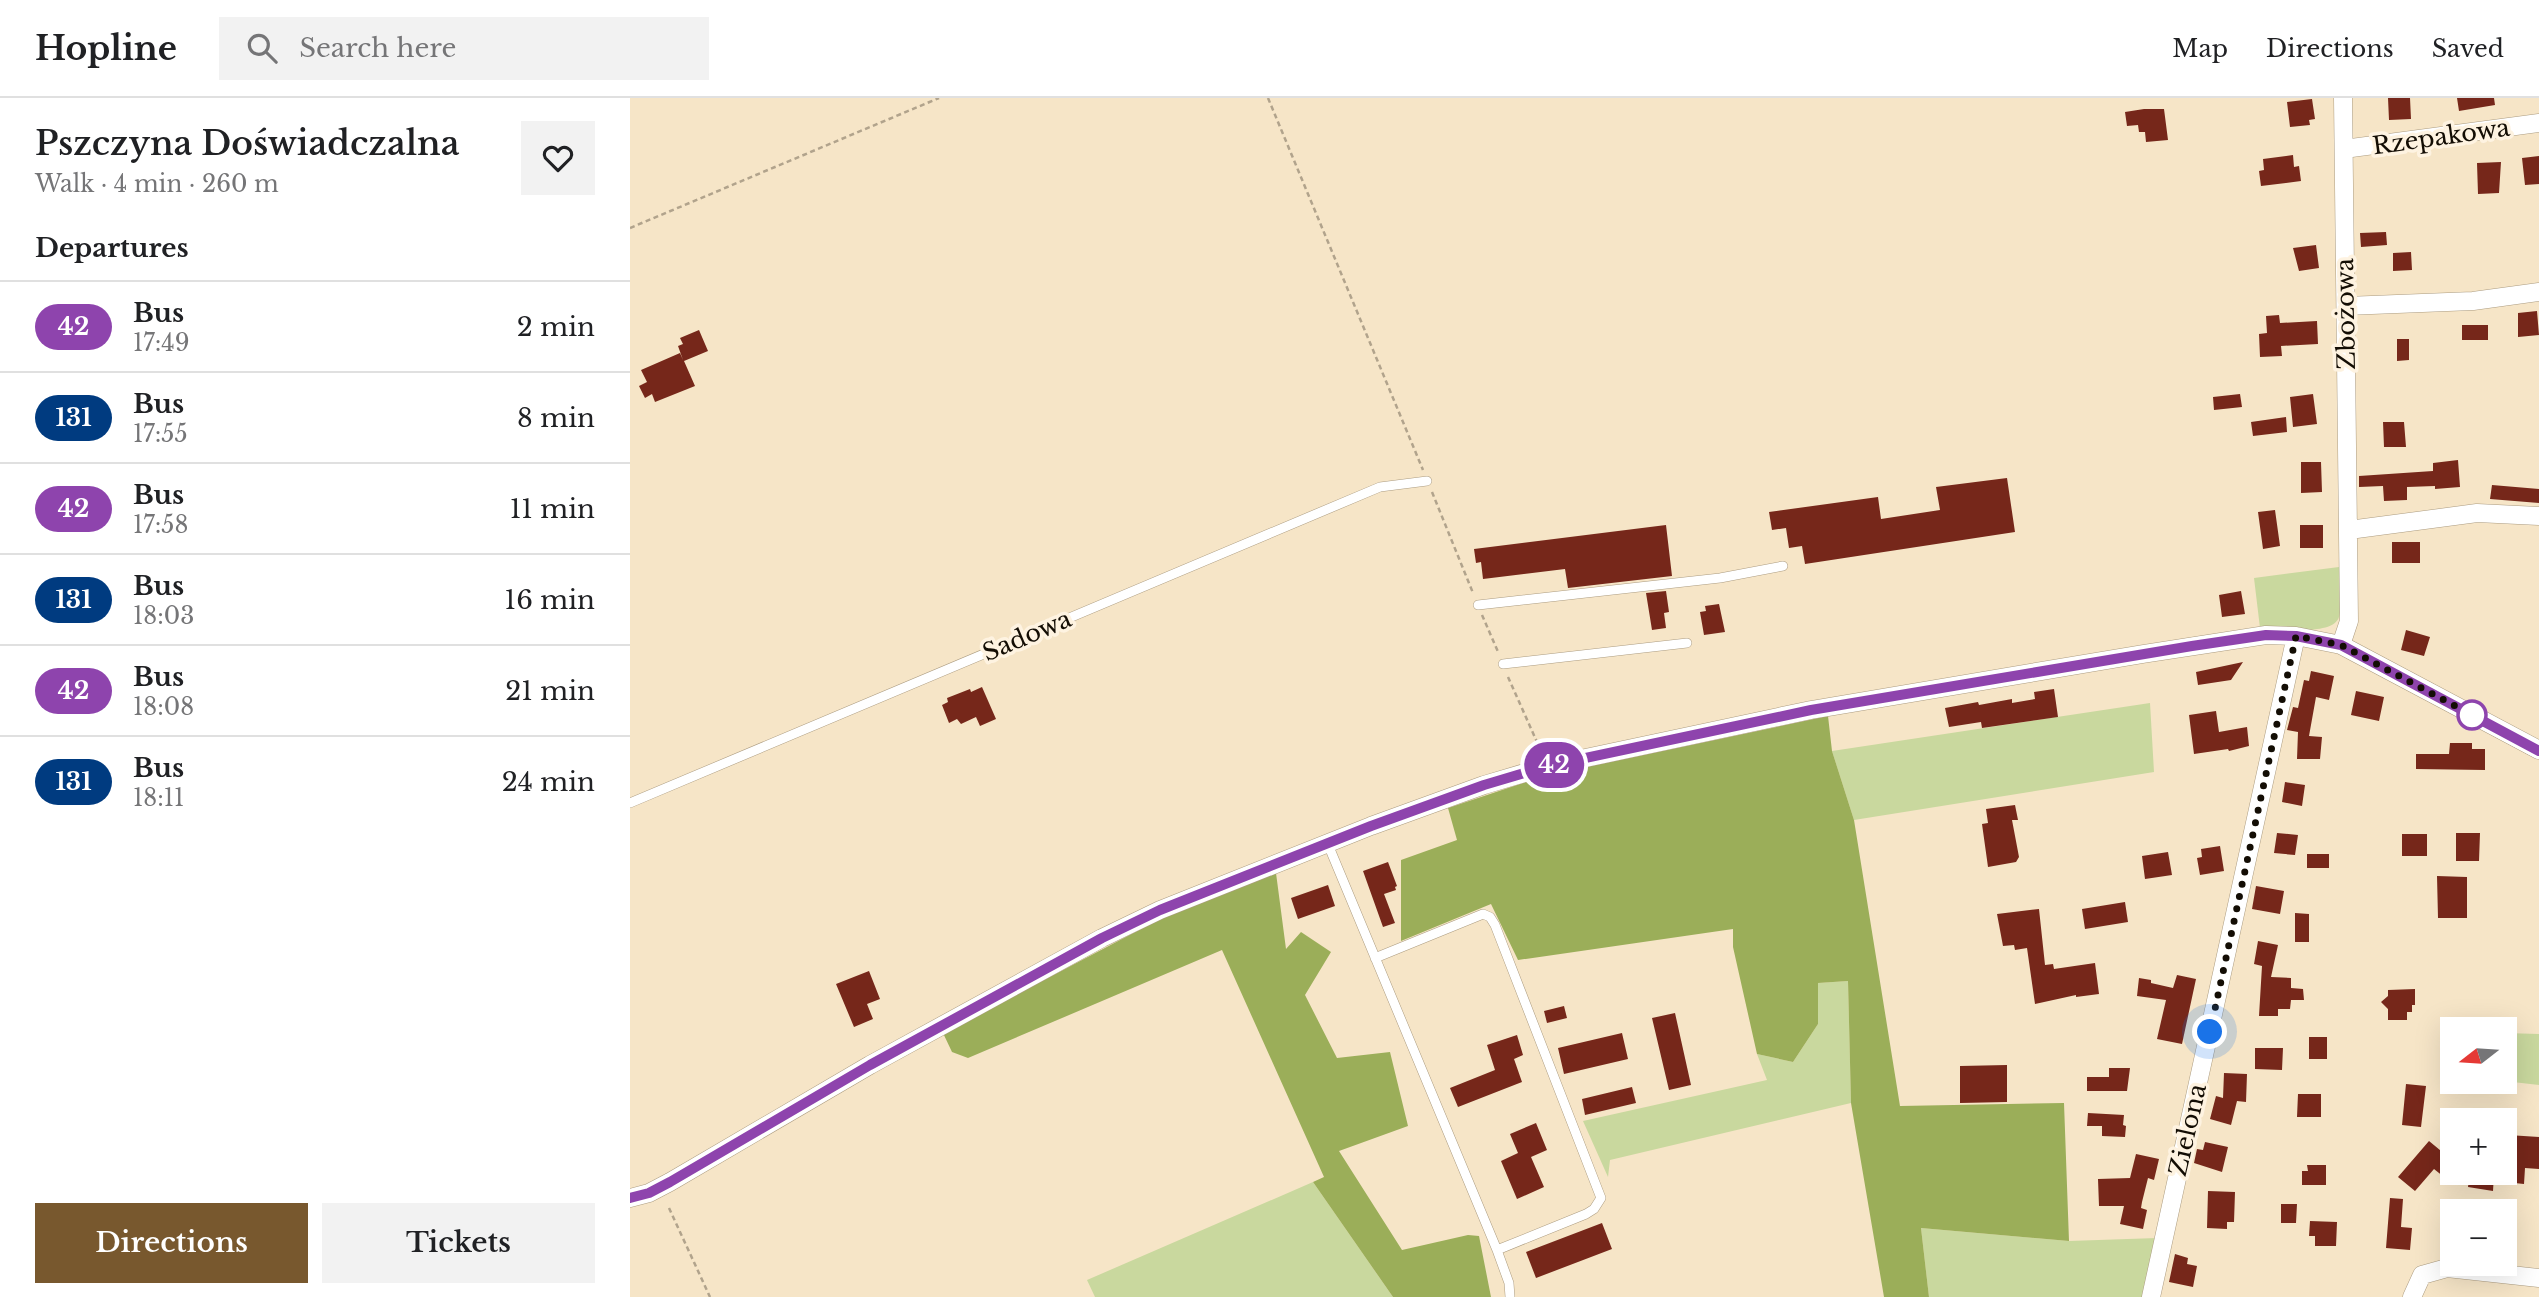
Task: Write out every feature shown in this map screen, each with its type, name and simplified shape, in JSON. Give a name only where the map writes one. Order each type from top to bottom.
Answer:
[{"type":"street","name":"Zbożowa","points":[[2341,645],[2349,621],[2343,98]]},
{"type":"street","name":"Rzepakowa","points":[[2344,149],[2539,123]]},
{"type":"street","points":[[2346,306],[2473,301],[2539,292]]},
{"type":"street","points":[[2349,530],[2477,513],[2539,516]]},
{"type":"street","points":[[630,1198],[649,1193],[670,1182],[870,1065],[1102,938],[1160,910],[1327,842],[1484,785],[1548,766],[1825,708],[2240,638],[2296,636],[2341,645],[2539,751]]},
{"type":"street","name":"Zielona","points":[[2151,1297],[2296,636]]},
{"type":"street","points":[[2412,1297],[2422,1275],[2447,1268],[2539,1278]]},
{"type":"lane","name":"Sadowa","points":[[630,803],[1380,487],[1427,481]]},
{"type":"lane","points":[[1478,605],[1720,578],[1783,566]]},
{"type":"lane","points":[[1503,664],[1687,643]]},
{"type":"lane","points":[[1327,842],[1497,1250],[1509,1283],[1510,1297]]},
{"type":"lane","points":[[1375,958],[1483,914],[1490,917],[1495,925],[1601,1198],[1594,1209],[1586,1214],[1497,1250]]},
{"type":"path","points":[[630,228],[939,98]]},
{"type":"path","points":[[1268,98],[1478,605],[1548,766]]},
{"type":"path","points":[[669,1208],[710,1297]]},
{"type":"green space","points":[[2339,567],[2341,605],[2335,623],[2316,629],[2260,628],[2254,578]]},
{"type":"green space","points":[[2150,703],[2154,772],[1854,820],[1832,751]]},
{"type":"green space","points":[[1828,716],[1832,751],[1854,820],[1900,1106],[2064,1103],[2069,1241],[1921,1228],[1929,1297],[1884,1297],[1851,1103],[1848,981],[1818,983],[1818,1024],[1793,1062],[1757,1054],[1733,947],[1733,929],[1518,960],[1491,904],[1401,941],[1401,860],[1457,840],[1448,808],[1544,776]]},
{"type":"green space","points":[[1276,873],[1286,949],[1301,932],[1331,952],[1305,995],[1337,1058],[1390,1052],[1408,1126],[1339,1151],[1402,1250],[1468,1235],[1479,1236],[1491,1297],[1393,1297],[1313,1182],[1324,1177],[1222,950],[968,1058],[952,1052],[943,1033],[1160,919]]},
{"type":"green space","points":[[1848,981],[1851,1103],[1610,1160],[1608,1177],[1583,1121],[1767,1080],[1757,1054],[1793,1062],[1818,1024],[1818,983]]},
{"type":"green space","points":[[2517,1033],[2539,1034],[2539,1085],[2517,1082]]},
{"type":"green space","points":[[1313,1182],[1393,1297],[1095,1297],[1087,1280]]},
{"type":"green space","points":[[1921,1228],[2069,1241],[2157,1238],[2144,1297],[1929,1297]]},
{"type":"building","points":[[2388,98],[2410,98],[2411,119],[2389,120]]},
{"type":"building","points":[[2457,98],[2494,98],[2495,105],[2459,111]]},
{"type":"building","points":[[2312,99],[2315,119],[2309,120],[2310,125],[2290,127],[2287,102]]},
{"type":"building","points":[[2164,109],[2168,140],[2146,142],[2145,132],[2139,132],[2138,125],[2127,126],[2125,112]]},
{"type":"building","points":[[2293,155],[2294,167],[2299,166],[2301,181],[2261,186],[2259,171],[2264,170],[2263,159]]},
{"type":"building","points":[[2539,156],[2539,184],[2525,185],[2522,158]]},
{"type":"building","points":[[2501,162],[2499,193],[2478,194],[2477,163]]},
{"type":"building","points":[[2386,232],[2387,245],[2361,247],[2360,233]]},
{"type":"building","points":[[2316,245],[2319,268],[2299,271],[2293,248]]},
{"type":"building","points":[[2411,252],[2412,270],[2393,271],[2393,253]]},
{"type":"building","points":[[2537,311],[2539,335],[2518,337],[2518,313]]},
{"type":"building","points":[[2279,315],[2280,323],[2317,321],[2318,344],[2281,346],[2282,356],[2260,357],[2259,334],[2267,333],[2266,316]]},
{"type":"building","points":[[2462,325],[2488,325],[2488,340],[2462,340]]},
{"type":"building","points":[[699,330],[708,351],[684,361],[695,386],[655,402],[652,394],[645,398],[639,386],[647,382],[641,370],[680,353],[683,360],[678,346],[683,344],[680,338]]},
{"type":"building","points":[[2397,339],[2409,339],[2409,360],[2397,361]]},
{"type":"building","points":[[2240,394],[2242,407],[2214,410],[2213,397]]},
{"type":"building","points":[[2313,394],[2317,424],[2293,427],[2290,397]]},
{"type":"building","points":[[2286,417],[2287,432],[2253,436],[2251,422]]},
{"type":"building","points":[[2383,422],[2404,422],[2406,447],[2384,447]]},
{"type":"building","points":[[2458,460],[2460,487],[2407,487],[2407,500],[2384,501],[2383,486],[2359,487],[2359,476],[2433,471],[2433,463]]},
{"type":"building","points":[[2301,462],[2321,462],[2322,492],[2301,493]]},
{"type":"building","points":[[2007,478],[2015,532],[1805,564],[1802,546],[1789,548],[1786,528],[1772,530],[1769,512],[1878,497],[1881,519],[1940,510],[1936,487]]},
{"type":"building","points":[[2492,485],[2539,489],[2539,503],[2490,499]]},
{"type":"building","points":[[2275,510],[2280,546],[2263,549],[2258,512]]},
{"type":"building","points":[[1666,525],[1672,576],[1568,588],[1565,569],[1483,579],[1481,562],[1476,563],[1474,549]]},
{"type":"building","points":[[2300,525],[2323,525],[2323,548],[2300,548]]},
{"type":"building","points":[[2392,542],[2420,542],[2420,563],[2392,563]]},
{"type":"building","points":[[1666,591],[1669,612],[1664,613],[1666,628],[1652,630],[1646,593]]},
{"type":"building","points":[[2241,591],[2245,614],[2222,617],[2219,595]]},
{"type":"building","points":[[1719,604],[1725,632],[1704,635],[1700,612],[1706,611],[1705,606]]},
{"type":"building","points":[[2406,630],[2430,637],[2424,656],[2401,650]]},
{"type":"building","points":[[2243,662],[2231,680],[2198,685],[2196,672]]},
{"type":"building","points":[[2311,671],[2334,676],[2329,700],[2316,697],[2309,736],[2322,737],[2320,759],[2297,759],[2298,732],[2287,730],[2293,707],[2298,708],[2304,680],[2309,681]]},
{"type":"building","points":[[982,687],[996,719],[980,726],[976,717],[961,724],[957,719],[949,723],[942,705],[948,702],[947,698]]},
{"type":"building","points":[[2054,689],[2058,717],[1982,728],[1981,722],[1949,727],[1945,708],[1978,702],[1979,705],[2012,699],[2012,703],[2035,699],[2034,692]]},
{"type":"building","points":[[2356,691],[2384,697],[2379,721],[2351,715]]},
{"type":"building","points":[[2216,711],[2219,732],[2247,727],[2249,746],[2194,754],[2189,715]]},
{"type":"building","points":[[2450,743],[2472,743],[2472,749],[2485,749],[2485,770],[2416,769],[2416,754],[2449,754]]},
{"type":"building","points":[[2285,782],[2305,785],[2302,806],[2282,802]]},
{"type":"building","points":[[2015,805],[2018,820],[2012,820],[2019,857],[2016,862],[1988,867],[1982,824],[1988,823],[1986,809]]},
{"type":"building","points":[[2277,833],[2298,835],[2295,855],[2274,853]]},
{"type":"building","points":[[2456,833],[2480,833],[2479,861],[2456,861]]},
{"type":"building","points":[[2402,834],[2427,834],[2427,856],[2402,856]]},
{"type":"building","points":[[2220,846],[2224,871],[2200,875],[2197,858],[2202,857],[2201,849]]},
{"type":"building","points":[[2168,852],[2172,875],[2145,879],[2142,856]]},
{"type":"building","points":[[2307,854],[2329,854],[2329,868],[2307,868]]},
{"type":"building","points":[[1388,862],[1397,886],[1396,890],[1384,894],[1395,923],[1383,927],[1363,871]]},
{"type":"building","points":[[2437,876],[2467,877],[2467,918],[2438,918]]},
{"type":"building","points":[[1328,885],[1335,906],[1298,919],[1291,898]]},
{"type":"building","points":[[2256,886],[2284,891],[2280,914],[2252,909]]},
{"type":"building","points":[[2125,902],[2128,922],[2085,929],[2082,909]]},
{"type":"building","points":[[2039,909],[2045,965],[2053,964],[2054,969],[2095,963],[2099,994],[2076,995],[2035,1004],[2027,948],[2015,950],[2014,945],[2003,946],[1997,914]]},
{"type":"building","points":[[2295,913],[2309,914],[2309,942],[2295,942]]},
{"type":"building","points":[[2258,941],[2278,945],[2271,977],[2291,978],[2291,988],[2303,989],[2304,1000],[2291,1000],[2290,1009],[2278,1009],[2278,1016],[2259,1016],[2262,966],[2254,964]]},
{"type":"building","points":[[869,971],[880,999],[867,1004],[873,1019],[854,1027],[836,984]]},
{"type":"building","points":[[2177,975],[2196,979],[2182,1044],[2157,1039],[2166,1000],[2137,996],[2139,978],[2173,988]]},
{"type":"building","points":[[2415,989],[2415,1005],[2412,1005],[2412,1012],[2407,1012],[2407,1020],[2388,1020],[2388,1009],[2381,1002],[2388,996],[2388,990]]},
{"type":"building","points":[[1564,1006],[1567,1018],[1547,1023],[1544,1011]]},
{"type":"building","points":[[1675,1013],[1691,1085],[1669,1090],[1652,1018]]},
{"type":"building","points":[[1622,1033],[1628,1059],[1564,1074],[1558,1048]]},
{"type":"building","points":[[1517,1035],[1523,1055],[1514,1059],[1522,1082],[1458,1107],[1450,1088],[1495,1070],[1487,1045]]},
{"type":"building","points":[[2309,1037],[2327,1037],[2327,1059],[2309,1059]]},
{"type":"building","points":[[2255,1048],[2283,1048],[2282,1070],[2255,1069]]},
{"type":"building","points":[[2007,1065],[2007,1102],[1960,1103],[1960,1066]]},
{"type":"building","points":[[2109,1068],[2130,1068],[2127,1091],[2087,1091],[2087,1077],[2109,1077]]},
{"type":"building","points":[[2224,1073],[2247,1074],[2246,1102],[2237,1101],[2231,1125],[2210,1119],[2216,1096],[2223,1098]]},
{"type":"building","points":[[2406,1084],[2426,1086],[2421,1127],[2402,1125]]},
{"type":"building","points":[[1632,1087],[1636,1103],[1585,1115],[1582,1099]]},
{"type":"building","points":[[2298,1094],[2321,1094],[2321,1117],[2297,1117]]},
{"type":"building","points":[[2088,1113],[2124,1115],[2125,1137],[2102,1136],[2102,1126],[2087,1126]]},
{"type":"building","points":[[1536,1123],[1547,1150],[1531,1157],[1544,1187],[1517,1199],[1501,1161],[1518,1153],[1510,1134]]},
{"type":"building","points":[[2517,1136],[2539,1137],[2539,1169],[2525,1168],[2524,1184],[2517,1183]]},
{"type":"building","points":[[2429,1141],[2440,1150],[2440,1174],[2434,1169],[2415,1191],[2398,1177]]},
{"type":"building","points":[[2205,1142],[2228,1147],[2222,1172],[2194,1163],[2197,1149],[2203,1150]]},
{"type":"building","points":[[2136,1154],[2159,1159],[2154,1180],[2148,1178],[2142,1202],[2141,1208],[2147,1210],[2143,1229],[2120,1224],[2124,1206],[2099,1206],[2098,1179],[2130,1178]]},
{"type":"building","points":[[2307,1165],[2326,1165],[2326,1185],[2302,1185],[2302,1171],[2308,1171]]},
{"type":"building","points":[[2468,1185],[2493,1185],[2493,1191]]},
{"type":"building","points":[[2208,1191],[2235,1192],[2234,1222],[2227,1222],[2227,1229],[2207,1228]]},
{"type":"building","points":[[2390,1198],[2403,1199],[2401,1227],[2412,1228],[2410,1250],[2386,1248]]},
{"type":"building","points":[[2281,1204],[2297,1204],[2296,1223],[2281,1223]]},
{"type":"building","points":[[2310,1221],[2337,1222],[2336,1246],[2315,1246],[2315,1236],[2309,1236]]},
{"type":"building","points":[[1602,1223],[1612,1249],[1536,1278],[1526,1252]]},
{"type":"building","points":[[2175,1254],[2188,1258],[2187,1264],[2197,1266],[2193,1287],[2169,1282]]},
{"type":"bus line","name":"42","points":[[630,1198],[649,1193],[670,1182],[870,1065],[1102,938],[1160,910],[1371,826],[1484,785],[1548,766],[1811,710],[2266,635],[2316,638],[2341,645],[2539,751]]},
{"type":"route","points":[[2210,1032],[2296,636],[2341,645],[2472,715]]}]
